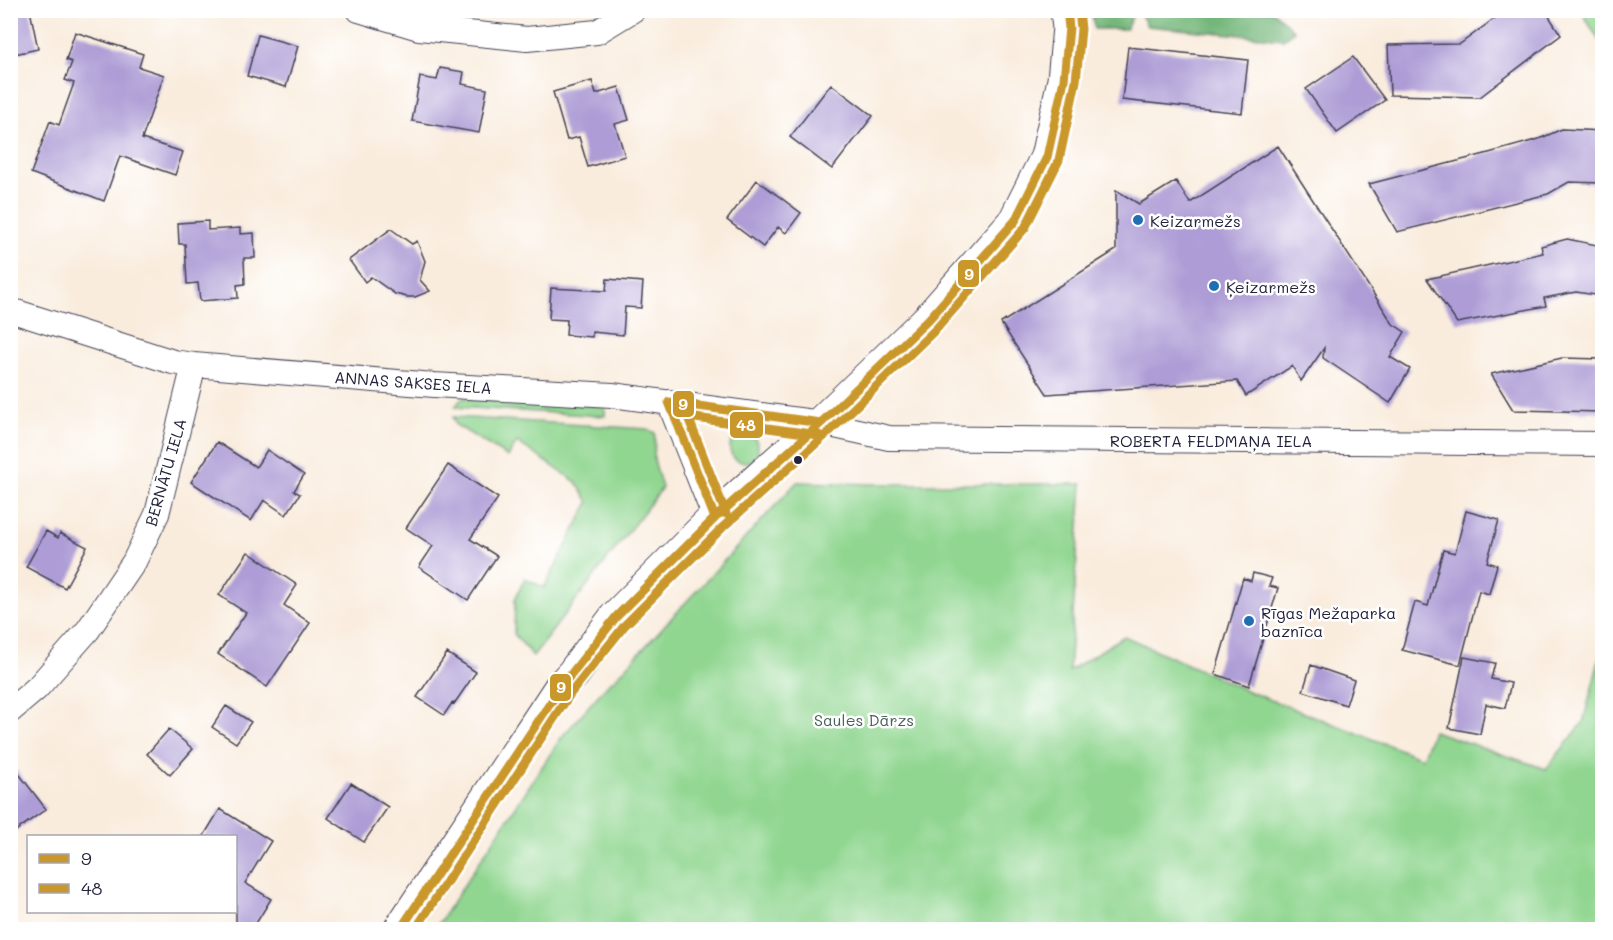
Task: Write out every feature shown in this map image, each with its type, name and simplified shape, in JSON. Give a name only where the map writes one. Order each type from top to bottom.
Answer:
[{"type":"street","points":[[359,10],[419,28],[527,39],[597,32],[633,10]]},
{"type":"street","points":[[400,930],[561,687],[616,617],[715,518],[821,423],[935,313],[1015,221],[1047,157],[1064,80],[1069,28],[1067,10]]},
{"type":"street","name":"ANNAS SAKSES IELA","points":[[10,310],[173,362],[434,385],[612,395],[821,423]]},
{"type":"street","name":"BERNĀTU IELA","points":[[10,711],[37,688],[88,630],[134,562],[157,514],[195,365]]},
{"type":"street","points":[[669,402],[715,518]]},
{"type":"street","name":"ROBERTA FELDMAŅA IELA","points":[[821,423],[889,438],[1602,444]]},
{"type":"green space","points":[[1092,10],[1135,11],[1126,29],[1094,29]]},
{"type":"green space","points":[[1139,11],[1273,11],[1294,31],[1283,39],[1147,26]]},
{"type":"green space","points":[[1581,11],[1602,11],[1602,45]]},
{"type":"green space","points":[[462,398],[605,406],[605,416],[455,407]]},
{"type":"green space","points":[[453,417],[647,429],[655,433],[654,460],[662,488],[533,656],[514,634],[515,599],[525,578],[544,588],[589,502],[576,482],[517,442],[508,457],[456,425]]},
{"type":"green space","points":[[744,434],[754,438],[758,448],[754,458],[744,462],[734,458],[730,448],[734,438]]},
{"type":"green space","name":"Saules Dārzs","points":[[797,482],[1082,484],[1069,671],[1124,636],[1250,692],[1422,758],[1433,731],[1546,769],[1583,723],[1602,649],[1602,929],[435,929],[561,738],[609,683]]},
{"type":"building","points":[[10,10],[30,10],[38,49],[10,55]]},
{"type":"building","points":[[1506,10],[1545,10],[1561,35],[1480,97],[1390,95],[1388,45],[1460,44]]},
{"type":"building","points":[[75,32],[143,54],[139,67],[164,75],[142,139],[183,152],[175,175],[120,156],[104,201],[31,173],[50,121],[59,125],[74,83],[65,80],[72,62],[66,60]]},
{"type":"building","points":[[258,35],[298,46],[286,87],[247,76]]},
{"type":"building","points":[[1128,47],[1248,60],[1242,113],[1122,100]]},
{"type":"building","points":[[1353,57],[1385,100],[1337,133],[1306,89]]},
{"type":"building","points":[[440,68],[464,72],[462,84],[487,89],[479,133],[412,121],[420,77],[437,80]]},
{"type":"building","points":[[592,81],[596,94],[619,87],[629,120],[615,124],[625,156],[588,167],[579,137],[567,140],[553,92]]},
{"type":"building","points":[[831,84],[873,116],[832,169],[790,137]]},
{"type":"building","points":[[1562,129],[1602,131],[1602,183],[1569,182],[1548,194],[1397,232],[1369,184],[1539,139]]},
{"type":"building","name":"Ķeizarmežs","points":[[1278,146],[1393,324],[1405,332],[1390,357],[1410,369],[1390,403],[1323,358],[1324,348],[1301,381],[1292,366],[1246,396],[1237,381],[1047,394],[1001,323],[1116,250],[1116,190],[1139,204],[1176,181],[1190,203]]},
{"type":"building","points":[[757,180],[801,213],[786,233],[778,227],[763,247],[727,220]]},
{"type":"building","points":[[208,221],[208,230],[240,228],[240,234],[254,233],[255,258],[244,258],[245,284],[237,285],[238,298],[200,301],[198,283],[187,284],[185,244],[179,244],[178,223]]},
{"type":"building","points":[[391,229],[412,244],[417,241],[425,261],[420,280],[430,291],[415,297],[395,294],[371,277],[365,282],[349,260]]},
{"type":"building","points":[[1567,239],[1602,246],[1602,296],[1576,292],[1544,298],[1546,306],[1457,323],[1427,279],[1543,253],[1541,246]]},
{"type":"building","points":[[607,279],[643,282],[641,308],[625,307],[623,335],[592,332],[592,337],[566,335],[567,320],[549,319],[551,288],[606,291]]},
{"type":"building","points":[[1562,358],[1602,359],[1602,412],[1513,410],[1491,374]]},
{"type":"building","points":[[217,442],[256,467],[267,450],[304,475],[294,491],[300,494],[286,515],[264,500],[251,521],[191,482]]},
{"type":"building","points":[[448,465],[498,498],[470,539],[497,556],[468,600],[419,567],[433,546],[406,528]]},
{"type":"building","points":[[1466,511],[1499,520],[1487,562],[1497,565],[1489,594],[1479,591],[1460,665],[1402,650],[1415,602],[1428,606],[1443,550],[1455,553]]},
{"type":"building","points":[[46,531],[58,538],[60,533],[87,547],[65,588],[26,567]]},
{"type":"building","points":[[248,552],[297,585],[284,605],[310,623],[267,687],[218,654],[246,613],[219,595]]},
{"type":"building","name":"Rīgas Mežaparka baznīca","points":[[1253,573],[1272,578],[1269,586],[1278,588],[1249,686],[1215,674],[1243,578],[1251,581]]},
{"type":"building","points":[[447,653],[476,672],[444,715],[417,697]]},
{"type":"building","points":[[1464,657],[1495,663],[1491,679],[1511,683],[1505,708],[1486,704],[1480,734],[1449,728]]},
{"type":"building","points":[[1311,665],[1354,680],[1346,705],[1303,691]]},
{"type":"building","points":[[226,706],[251,722],[236,743],[212,727]]},
{"type":"building","points":[[169,729],[193,749],[170,775],[147,754]]},
{"type":"building","points":[[10,762],[46,809],[10,835]]},
{"type":"building","points":[[351,783],[388,807],[364,842],[328,818]]},
{"type":"building","points":[[220,809],[271,841],[245,883],[271,899],[252,930],[236,930],[237,835],[204,835]]},
{"type":"transit line","name":"9","points":[[400,930],[561,687],[616,617],[715,518],[821,423],[929,319],[1015,221],[1047,157],[1064,80],[1069,28],[1067,10]]},
{"type":"transit line","name":"48","points":[[415,930],[570,694],[625,625],[723,527],[829,432],[937,328],[1025,228],[1059,160],[1076,81],[1081,29],[1079,10]]},
{"type":"transit line","name":"9","points":[[715,518],[669,402],[821,423]]},
{"type":"transit line","name":"48","points":[[726,514],[688,417],[819,435]]},
{"type":"place","name":"Keizarmežs","points":[[1138,220]]},
{"type":"place","name":"Ķeizarmežs","points":[[1214,286]]},
{"type":"place","name":"Rīgas Mežaparka baznīca","points":[[1249,621]]}]
